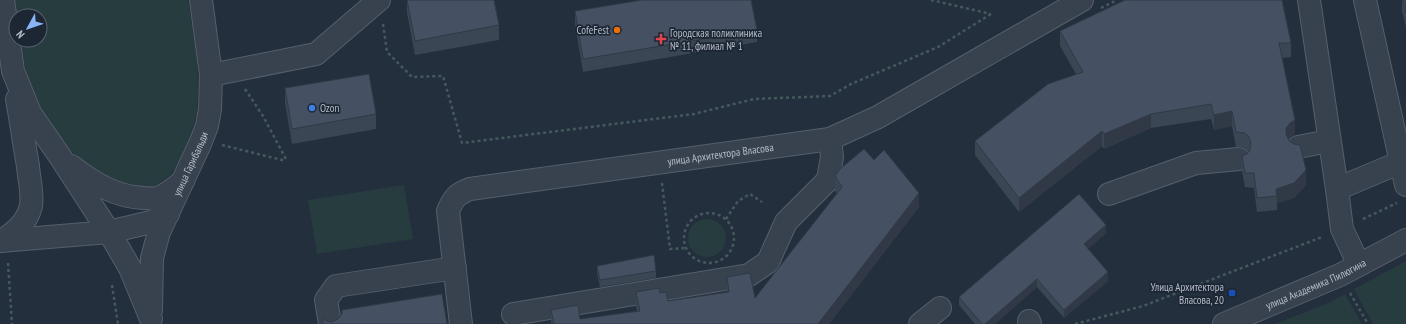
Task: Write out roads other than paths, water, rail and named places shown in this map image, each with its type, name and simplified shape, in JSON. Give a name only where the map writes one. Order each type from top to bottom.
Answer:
[{"type":"street","points":[[3,0],[31,190],[31,206],[27,217],[3,247]]},
{"type":"street","name":"улица Гарибальди","points":[[151,321],[152,258],[159,232],[185,179],[207,126],[210,109],[211,75],[201,0]]},
{"type":"street","points":[[211,75],[234,72],[316,54],[379,0]]},
{"type":"street","name":"улица Архитектора Власова","points":[[461,324],[448,211],[453,200],[460,193],[470,189],[830,139],[878,117],[1082,0]]},
{"type":"street","points":[[1309,0],[1342,229],[1359,265]]},
{"type":"street","points":[[1365,0],[1401,162],[1402,194]]},
{"type":"street","points":[[13,71],[30,113],[109,232],[130,268],[151,321]]},
{"type":"street","points":[[513,314],[749,276],[768,262],[786,222],[828,180],[832,157],[830,139]]},
{"type":"street","points":[[1298,147],[1329,141]]},
{"type":"street","points":[[61,158],[86,177],[105,188],[124,196],[156,198],[172,190],[185,179]]},
{"type":"street","points":[[1109,194],[1196,163],[1239,159]]},
{"type":"street","points":[[1337,189],[1401,162]]},
{"type":"street","points":[[3,247],[109,232],[151,222],[168,214]]},
{"type":"street","name":"улица Академика Пилюгина","points":[[1224,324],[1340,275],[1406,240]]},
{"type":"street","points":[[330,324],[326,300],[336,286],[455,268]]},
{"type":"street","points":[[920,324],[940,308]]},
{"type":"place","name":"CofeFest","points":[[617,30]]},
{"type":"place","name":"Городская поликлиника № 11, филиал № 1","points":[[661,39]]},
{"type":"place","name":"Ozon","points":[[312,108]]},
{"type":"place","name":"Улица Архитектора Власова, 20","points":[[1232,293]]}]
